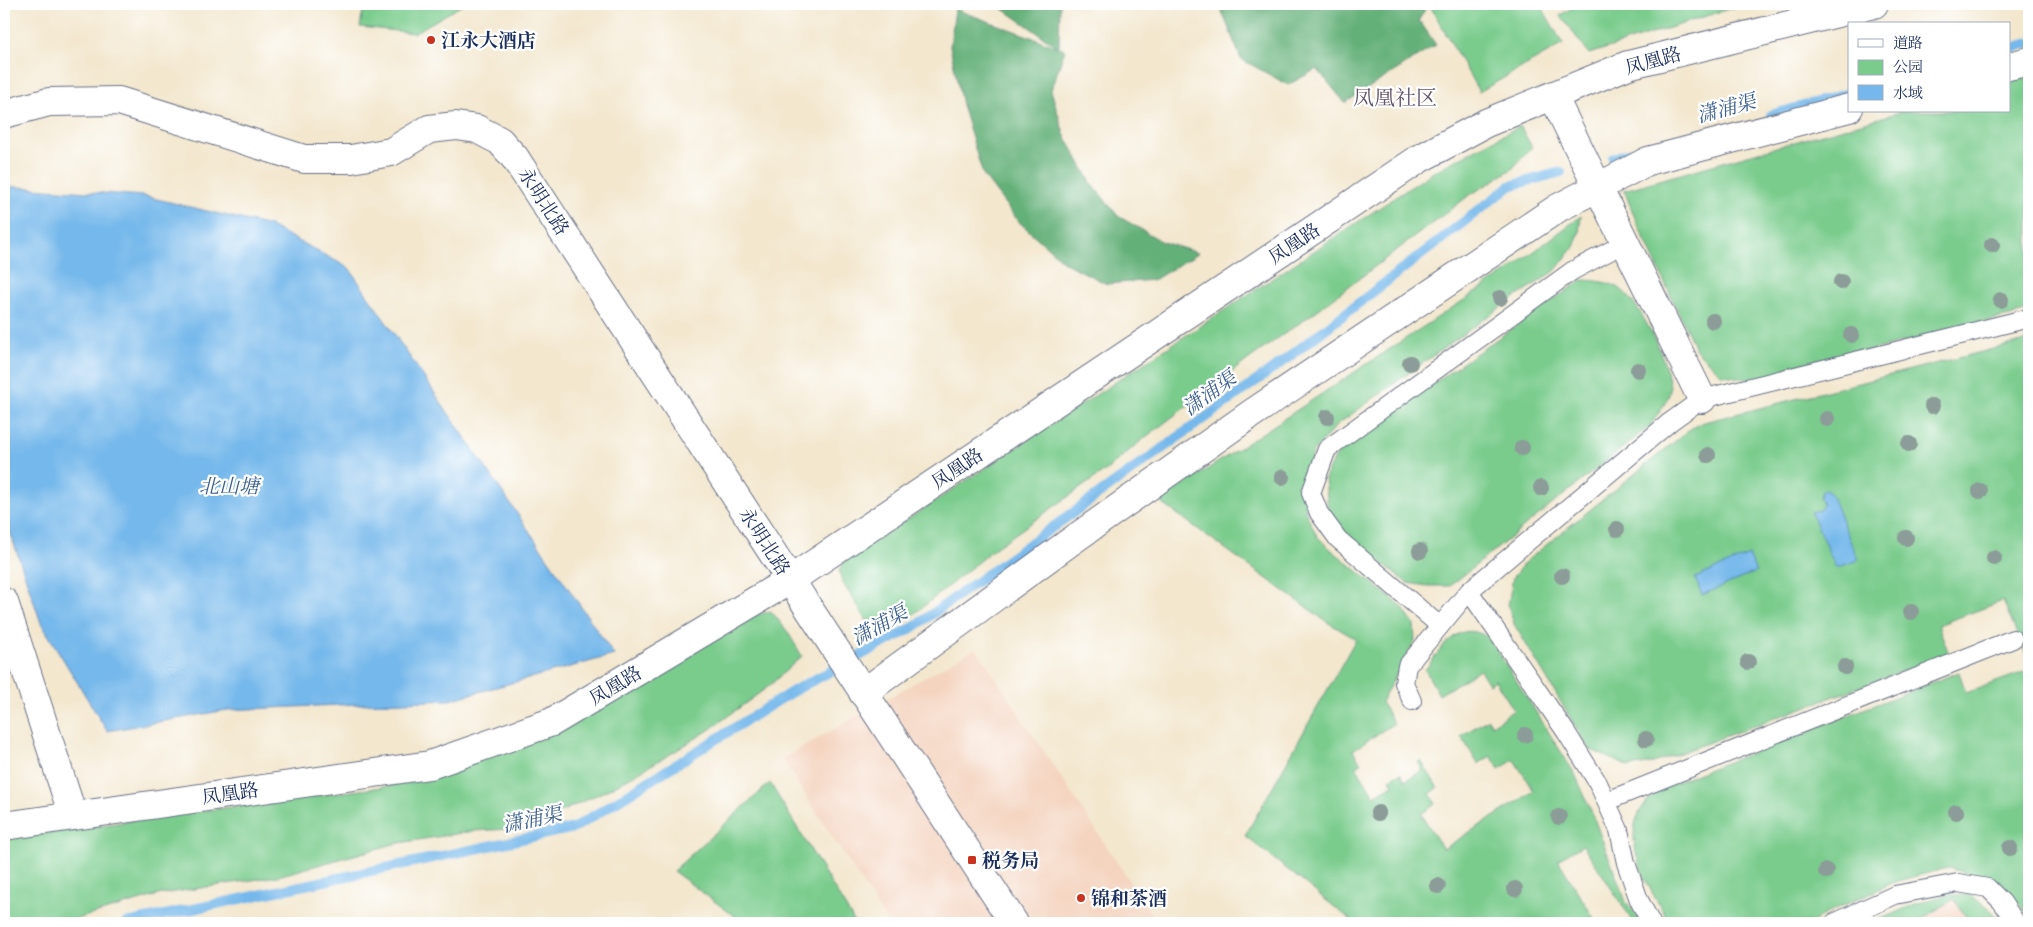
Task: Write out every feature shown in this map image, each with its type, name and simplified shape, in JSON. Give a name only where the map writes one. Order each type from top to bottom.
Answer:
[{"type":"main road","name":"凤凰路","points":[[4,826],[430,765],[552,722],[790,580],[1419,159],[1486,123],[1628,65],[1874,4]]},
{"type":"main road","points":[[2010,66],[2029,61]]},
{"type":"main road","points":[[1553,96],[1702,400]]},
{"type":"main road","name":"永明北路","points":[[4,114],[49,102],[119,101],[304,159],[351,159],[391,152],[429,129],[456,126],[477,129],[500,141],[516,158],[1014,923]]},
{"type":"main road","points":[[860,688],[1251,414],[1550,213],[1648,161],[1848,108]]},
{"type":"main road","points":[[4,602],[73,816]]},
{"type":"lane","points":[[1440,626],[1338,539],[1319,513],[1311,493],[1328,449],[1572,270],[1625,243]]},
{"type":"lane","points":[[1412,701],[1404,683],[1407,666],[1469,591],[1670,422],[1702,400],[2029,318]]},
{"type":"lane","points":[[1469,591],[1566,732],[1598,783],[1619,830],[1626,863],[1639,900],[1652,923]]},
{"type":"lane","points":[[1607,801],[2014,639]]},
{"type":"lane","points":[[1834,923],[1895,895],[1958,883],[1988,888],[2002,902],[2016,923]]},
{"type":"shaded area","points":[[976,648],[1157,923],[888,923],[782,759]]},
{"type":"shaded area","points":[[1954,898],[1970,923],[1915,923]]},
{"type":"green space","points":[[364,4],[464,4],[414,33],[360,27]]},
{"type":"green space","points":[[996,4],[1060,4],[1059,47],[1065,50],[1051,90],[1064,134],[1092,184],[1118,216],[1163,242],[1198,253],[1154,280],[1107,284],[1065,263],[1018,221],[983,175],[962,105],[950,46],[955,9],[1058,47]]},
{"type":"green space","points":[[1219,4],[1428,4],[1419,20],[1436,45],[1345,103],[1317,69],[1288,85],[1241,59]]},
{"type":"green space","points":[[1429,4],[1540,4],[1563,44],[1479,92]]},
{"type":"green space","points":[[1579,4],[1744,4],[1589,54],[1560,15]]},
{"type":"green space","points":[[2029,76],[2029,311],[1751,380],[1721,374],[1696,350],[1637,223],[1624,190],[1900,112],[2010,112],[2010,82]]},
{"type":"green space","points":[[1520,126],[1532,147],[1512,169],[1467,197],[1311,315],[1249,359],[1142,440],[1105,471],[995,548],[913,615],[877,636],[842,582],[839,570],[846,560],[1435,171]]},
{"type":"green space","points":[[1581,216],[1579,233],[1574,247],[1555,271],[1501,307],[1338,424],[1313,452],[1304,484],[1306,513],[1317,536],[1402,607],[1414,625],[1415,641],[1381,702],[1394,723],[1353,750],[1361,763],[1356,766],[1374,796],[1393,785],[1390,779],[1400,773],[1405,781],[1423,770],[1418,762],[1421,761],[1438,788],[1430,794],[1436,804],[1421,814],[1443,849],[1534,791],[1514,760],[1499,769],[1491,756],[1478,764],[1461,736],[1488,719],[1492,725],[1514,710],[1495,680],[1489,684],[1480,670],[1439,695],[1425,670],[1445,644],[1453,638],[1469,631],[1479,633],[1490,639],[1575,774],[1626,902],[1643,923],[1634,923],[1583,845],[1558,860],[1597,923],[1355,923],[1245,836],[1356,639],[1327,622],[1159,501],[1508,271]]},
{"type":"green space","points":[[1582,280],[1611,284],[1627,295],[1636,306],[1652,334],[1665,365],[1670,390],[1665,403],[1650,426],[1450,586],[1428,586],[1407,583],[1336,526],[1328,508],[1325,479],[1330,466],[1343,446]]},
{"type":"green space","points":[[2029,340],[2029,662],[2003,601],[1938,625],[1949,654],[1653,763],[1629,767],[1589,749],[1514,624],[1508,605],[1513,577],[1525,562],[1693,427],[1704,422]]},
{"type":"green space","points":[[771,611],[787,631],[802,656],[769,686],[709,730],[609,789],[565,810],[511,829],[473,831],[394,844],[278,876],[162,894],[63,923],[4,923],[4,840],[156,817],[390,786],[544,735],[749,617]]},
{"type":"green space","points":[[2029,670],[2029,919],[2021,906],[1995,881],[1948,868],[1897,881],[1831,911],[1811,923],[1670,923],[1646,881],[1635,849],[1634,833],[1637,818],[1647,801],[1656,794],[1669,785],[1959,672],[1966,693]]},
{"type":"green space","points":[[770,783],[855,923],[744,923],[673,871]]},
{"type":"green space","points":[[1946,895],[1969,895],[1988,907],[2004,923],[1970,923],[1954,899],[1915,923],[1872,923],[1915,904]]},
{"type":"water","name":"北山塘","points":[[4,186],[144,196],[270,226],[349,268],[614,655],[449,700],[227,710],[107,731],[41,623],[4,514]]},
{"type":"water","points":[[1826,490],[1831,494],[1858,560],[1836,568],[1811,512],[1820,510],[1823,505],[1820,497],[1822,491]]},
{"type":"water","points":[[1749,555],[1756,572],[1702,595],[1695,578]]},
{"type":"waterway","name":"潇浦渠","points":[[2010,49],[2029,43]]},
{"type":"waterway","name":"潇浦渠","points":[[1771,115],[1848,93]]},
{"type":"waterway","name":"潇浦渠","points":[[1613,158],[1650,147]]},
{"type":"waterway","name":"潇浦渠","points":[[127,923],[574,828],[795,690],[914,627],[1280,364],[1510,186],[1561,172]]},
{"type":"place","name":"江永大酒店","points":[[431,40]]},
{"type":"place","name":"税务局","points":[[972,860]]},
{"type":"place","name":"锦和茶酒","points":[[1081,898]]},
{"type":"district","name":"凤凰社区","points":[[1395,98]]}]
